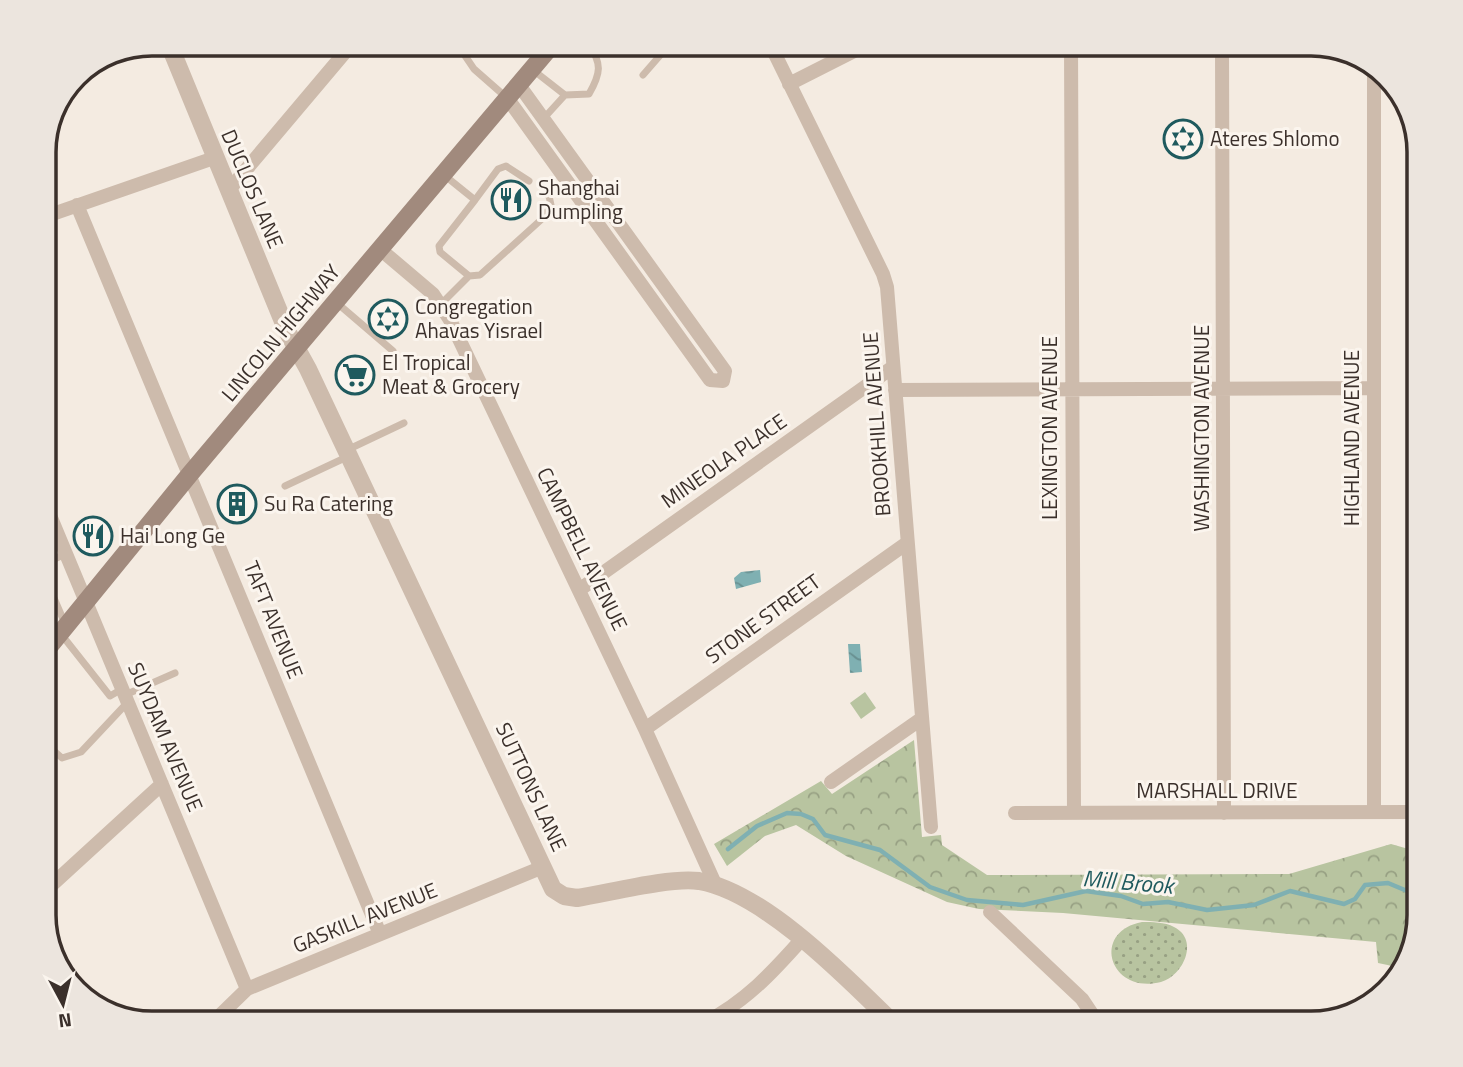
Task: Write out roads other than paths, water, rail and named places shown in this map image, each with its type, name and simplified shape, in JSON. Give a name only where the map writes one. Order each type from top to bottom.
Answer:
[{"type":"main road","name":"LINCOLN HIGHWAY","points":[[56,639],[190,474],[543,56]]},
{"type":"street","name":"DUCLOS LANE","points":[[174,56],[214,158],[297,349]]},
{"type":"street","points":[[228,191],[342,56]]},
{"type":"street","name":"BROOKHILL AVENUE","points":[[776,56],[883,274],[889,302],[906,543],[931,827]]},
{"type":"street","points":[[789,83],[844,56]]},
{"type":"street","name":"LEXINGTON AVENUE","points":[[1071,56],[1074,813]]},
{"type":"street","name":"WASHINGTON AVENUE","points":[[1222,56],[1224,813]]},
{"type":"street","name":"HIGHLAND AVENUE","points":[[1374,80],[1374,811]]},
{"type":"street","points":[[513,92],[543,118],[724,371],[723,381],[710,380],[613,245],[513,92]]},
{"type":"street","points":[[56,212],[214,158]]},
{"type":"street","name":"TAFT AVENUE","points":[[77,205],[380,934]]},
{"type":"street","points":[[613,245],[627,235]]},
{"type":"street","name":"CAMPBELL AVENUE","points":[[381,250],[441,304],[645,729],[716,886]]},
{"type":"street","name":"SUTTONS LANE","points":[[297,349],[553,889],[564,896],[577,898],[686,881],[716,886],[770,914],[802,939],[880,1011]]},
{"type":"street","name":"MINEOLA PLACE","points":[[579,590],[893,367]]},
{"type":"street","points":[[895,390],[1373,388]]},
{"type":"street","name":"SUYDAM AVENUE","points":[[56,530],[247,989]]},
{"type":"street","name":"STONE STREET","points":[[645,729],[906,543]]},
{"type":"street","points":[[831,782],[921,719]]},
{"type":"street","points":[[56,881],[162,783]]},
{"type":"street","name":"MARSHALL DRIVE","points":[[1015,813],[1407,812]]},
{"type":"street","name":"GASKILL AVENUE","points":[[224,1011],[247,989],[543,867]]},
{"type":"street","points":[[990,912],[1082,999],[1088,1011]]},
{"type":"street","points":[[727,1011],[755,990],[802,939]]},
{"type":"lane","points":[[465,56],[474,69],[513,92]]},
{"type":"lane","points":[[532,69],[565,95],[589,94],[598,78],[600,62],[596,56]]},
{"type":"lane","points":[[643,75],[660,56]]},
{"type":"lane","points":[[543,118],[565,95]]},
{"type":"lane","points":[[529,181],[506,166],[498,169],[439,246],[440,252],[469,275],[480,275],[543,218],[551,205],[549,196],[543,192]]},
{"type":"lane","points":[[444,175],[475,200]]},
{"type":"lane","points":[[441,304],[469,275]]},
{"type":"lane","points":[[336,303],[393,351]]},
{"type":"lane","points":[[285,485],[404,423]]},
{"type":"lane","points":[[56,559],[66,554]]},
{"type":"lane","points":[[56,607],[64,629],[110,696],[125,696],[175,673]]},
{"type":"lane","points":[[56,753],[62,758],[81,752],[125,696]]},
{"type":"water","points":[[760,570],[761,582],[736,589],[734,578],[741,572]]},
{"type":"water","points":[[848,644],[860,644],[862,672],[850,673]]},
{"type":"waterway","name":"Mill Brook","points":[[728,849],[757,826],[787,813],[801,814],[813,819],[825,835],[880,850],[930,887],[967,900],[1023,905],[1086,891],[1121,896],[1143,904],[1168,902],[1207,910],[1254,905],[1290,891],[1344,904],[1355,899],[1365,885],[1388,883],[1407,891]]},
{"type":"place","name":"Ateres Shlomo","points":[[1183,139]]},
{"type":"place","name":"Shanghai Dumpling","points":[[511,200]]},
{"type":"place","name":"Congregation Ahavas Yisrael","points":[[388,319]]},
{"type":"place","name":"El Tropical Meat & Grocery","points":[[355,375]]},
{"type":"place","name":"Su Ra Catering","points":[[237,504]]},
{"type":"place","name":"Hai Long Ge","points":[[93,536]]}]
